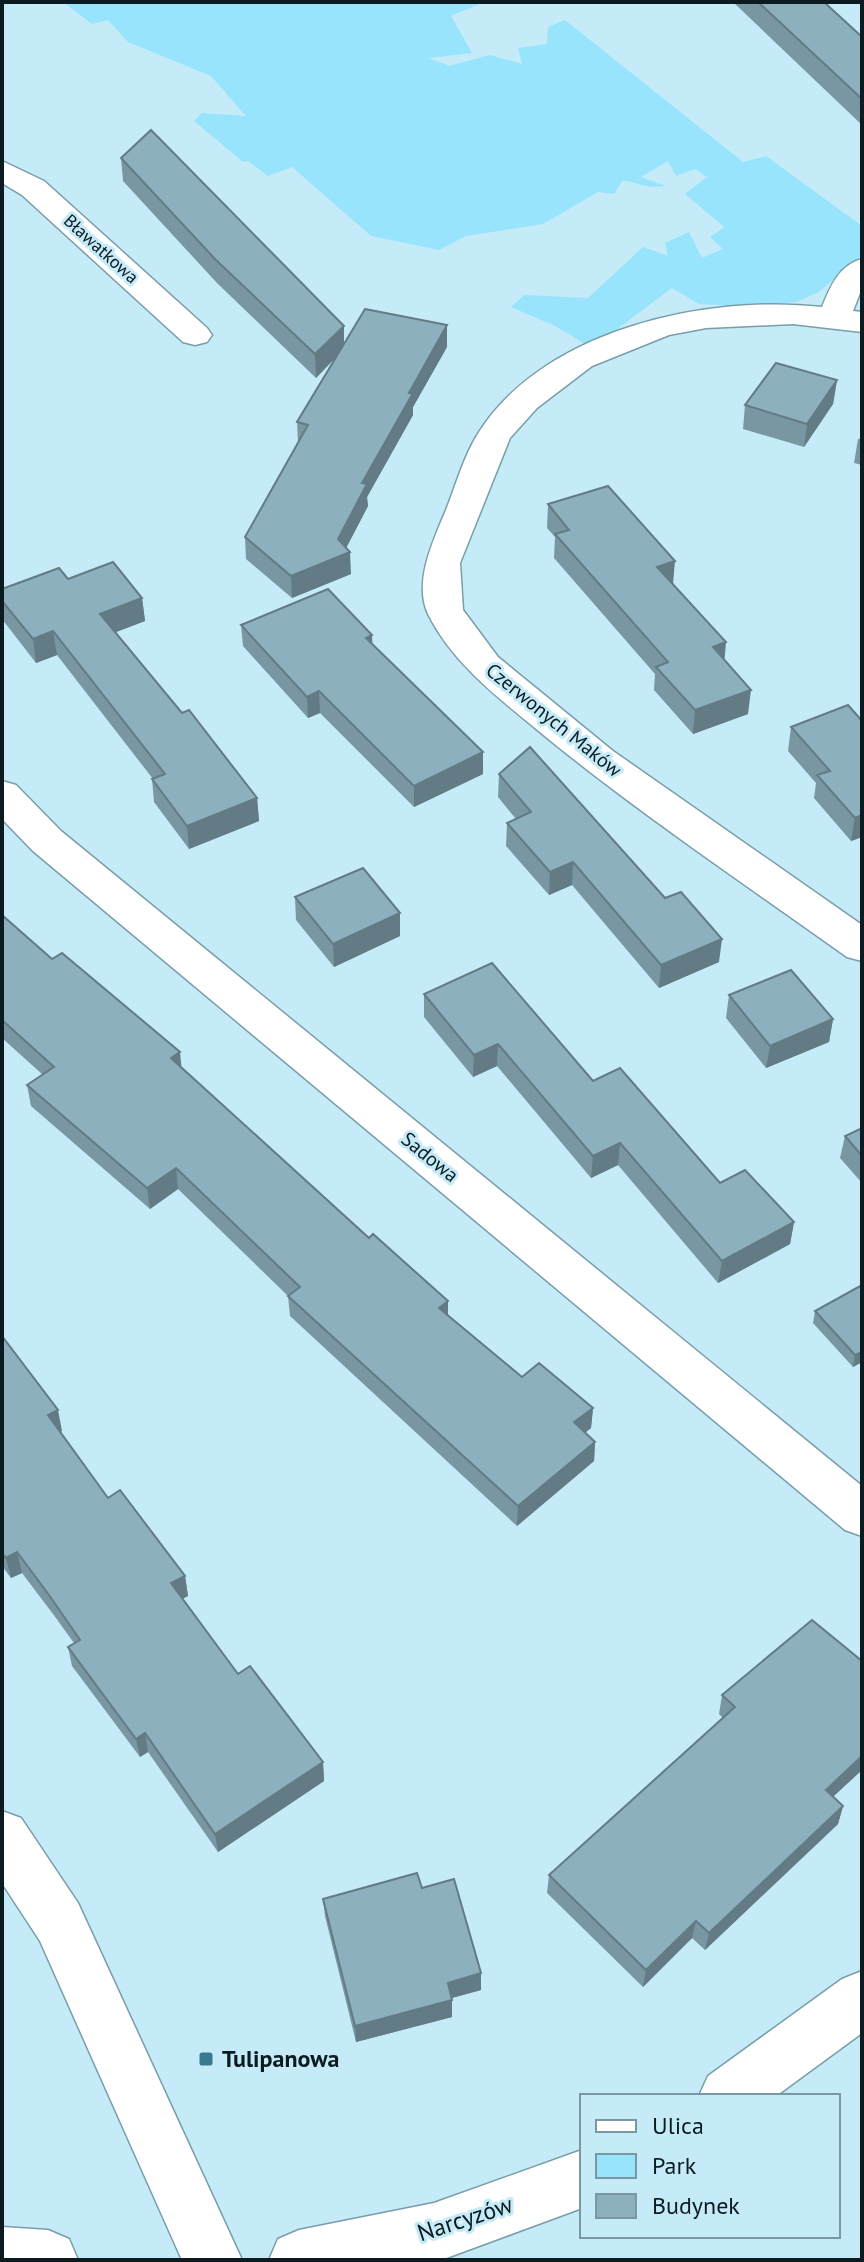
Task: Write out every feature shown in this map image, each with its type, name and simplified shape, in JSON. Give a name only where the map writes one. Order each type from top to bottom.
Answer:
[{"type":"street","name":"Bławatkowa","points":[[2,170],[33,188],[195,335]]},
{"type":"street","name":"Czerwonych Maków","points":[[862,269],[846,286],[848,320],[750,314],[706,318],[660,327],[580,359],[525,401],[494,435],[442,563],[445,611],[485,666],[599,760],[862,946]]},
{"type":"street","name":"Sadowa","points":[[2,795],[47,841],[862,1515]]},
{"type":"street","points":[[2,1836],[59,1922],[212,2260]]},
{"type":"street","points":[[731,2094],[862,1999]]},
{"type":"street","name":"Narcyzów","points":[[299,2260],[434,2233],[580,2180]]},
{"type":"street","points":[[2,2257],[48,2260]]},
{"type":"green space","points":[[63,2],[484,2],[451,16],[472,53],[429,58],[449,66],[490,55],[522,64],[518,48],[547,44],[548,27],[565,20],[743,162],[766,156],[862,226],[862,255],[819,292],[796,302],[755,307],[699,304],[672,288],[604,339],[587,345],[555,326],[511,307],[524,295],[588,298],[643,247],[668,256],[665,243],[689,232],[702,258],[723,249],[710,237],[724,227],[685,194],[707,177],[695,169],[676,176],[668,161],[641,177],[666,186],[650,187],[623,180],[614,194],[598,192],[543,224],[466,236],[439,250],[371,236],[292,167],[268,176],[248,161],[243,162],[194,121],[202,113],[246,116],[211,76],[128,42],[108,20],[92,24]]},
{"type":"building","points":[[758,2],[824,2],[862,37],[862,99]]},
{"type":"building","points":[[151,130],[344,326],[315,354],[216,260],[121,158]]},
{"type":"building","points":[[365,309],[447,325],[362,483],[367,484],[338,539],[350,552],[291,576],[245,537],[308,425],[297,422]]},
{"type":"building","points":[[776,363],[837,380],[807,424],[745,405]]},
{"type":"building","points":[[608,486],[675,561],[657,567],[726,642],[713,647],[751,690],[695,710],[656,667],[668,662],[555,534],[569,530],[548,504]]},
{"type":"building","points":[[113,562],[142,598],[100,614],[182,713],[189,710],[257,798],[187,826],[152,779],[165,774],[53,631],[33,639],[2,601],[2,589],[59,568],[68,579]]},
{"type":"building","points":[[328,589],[372,635],[366,638],[483,752],[414,786],[319,691],[307,697],[241,625]]},
{"type":"building","points":[[848,705],[862,721],[862,815],[855,818],[817,775],[830,771],[791,727]]},
{"type":"building","points":[[530,747],[665,898],[681,892],[722,939],[661,965],[573,862],[550,872],[507,823],[531,812],[499,774]]},
{"type":"building","points":[[363,868],[400,913],[333,944],[295,897]]},
{"type":"building","points":[[2,915],[52,959],[62,953],[180,1052],[171,1058],[369,1238],[373,1234],[448,1301],[439,1308],[522,1377],[539,1363],[593,1408],[574,1422],[595,1442],[518,1506],[288,1296],[300,1287],[176,1168],[147,1188],[27,1085],[54,1067],[2,1020]]},
{"type":"building","points":[[492,963],[593,1081],[620,1068],[720,1183],[745,1170],[794,1222],[722,1261],[620,1143],[593,1156],[498,1044],[474,1055],[424,994]]},
{"type":"building","points":[[791,970],[833,1019],[770,1046],[729,995]]},
{"type":"building","points":[[862,1128],[862,1156],[845,1136]]},
{"type":"building","points":[[862,1285],[862,1352],[855,1355],[815,1311]]},
{"type":"building","points":[[2,1336],[58,1410],[48,1415],[108,1498],[120,1490],[185,1576],[171,1583],[238,1674],[250,1666],[323,1762],[215,1834],[145,1733],[136,1739],[68,1647],[80,1640],[17,1552],[6,1558],[2,1553]]},
{"type":"building","points":[[812,1620],[862,1661],[862,1756],[826,1790],[843,1806],[709,1933],[696,1921],[646,1970],[549,1875],[735,1707],[722,1695]]},
{"type":"building","points":[[417,1873],[422,1888],[454,1879],[481,1973],[448,1983],[452,2000],[355,2026],[323,1899]]},
{"type":"place","name":"Tulipanowa","points":[[206,2059]]}]
